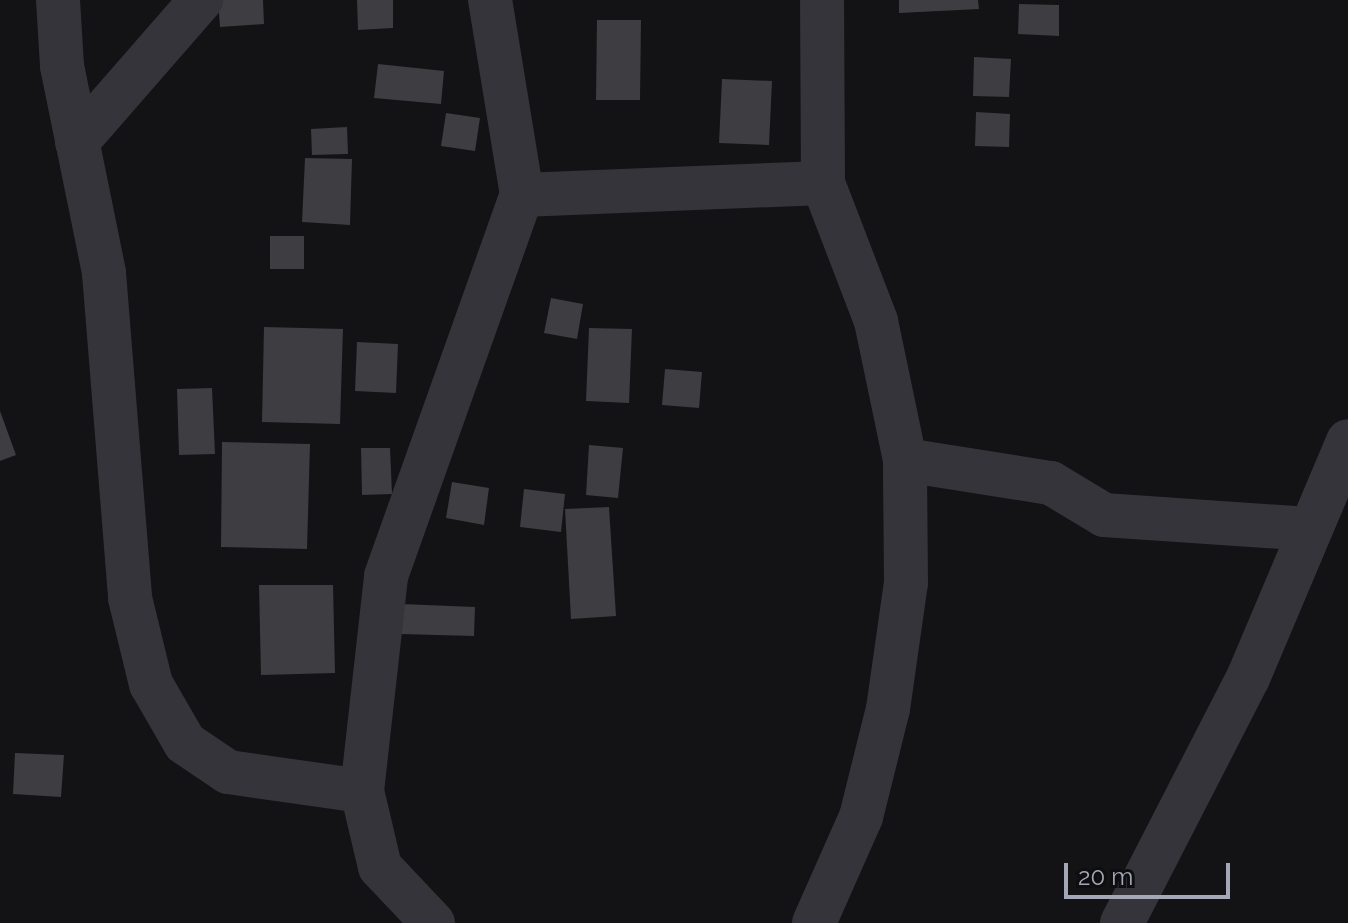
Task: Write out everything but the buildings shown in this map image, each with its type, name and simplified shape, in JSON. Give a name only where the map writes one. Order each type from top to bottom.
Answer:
[{"type":"street","points":[[58,0],[62,66],[104,273],[118,498],[130,598],[151,684],[185,743],[228,772],[362,791]]},
{"type":"street","points":[[77,142],[201,0]]},
{"type":"street","points":[[433,923],[380,867],[362,791],[386,576],[522,195],[490,0]]},
{"type":"street","points":[[814,923],[861,817],[888,709],[906,583],[905,460],[876,321],[823,183],[822,0]]},
{"type":"street","points":[[522,195],[823,183]]},
{"type":"street","points":[[1122,923],[1248,678],[1348,441]]},
{"type":"street","points":[[905,460],[1051,483],[1104,515],[1310,529]]}]
